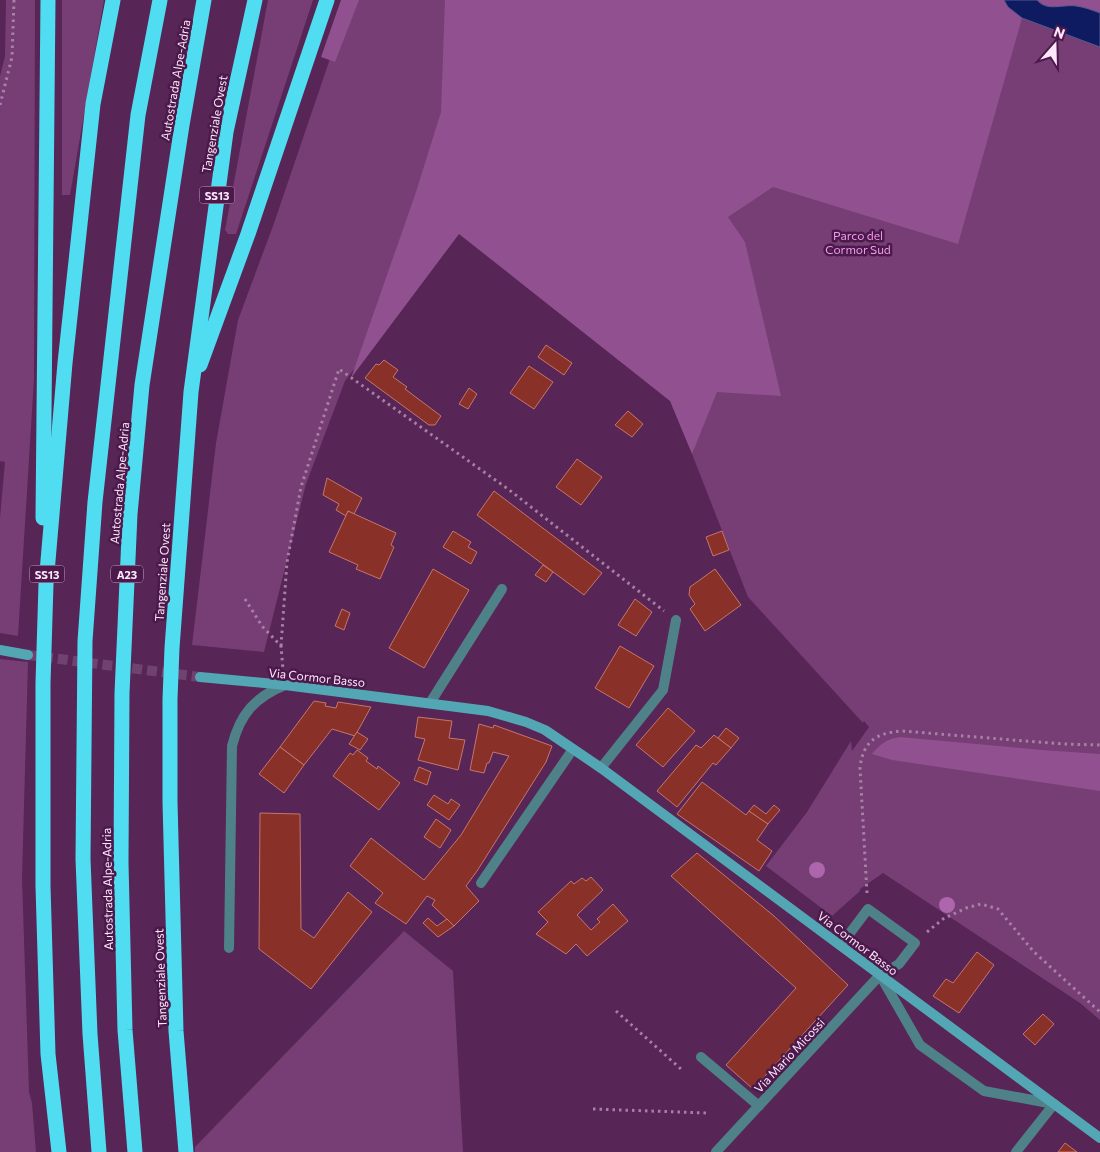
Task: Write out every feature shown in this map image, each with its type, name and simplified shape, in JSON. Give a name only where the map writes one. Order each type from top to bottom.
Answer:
[{"type":"highway","points":[[46,584],[42,521],[48,0]]},
{"type":"highway","name":"SS13","points":[[59,1152],[48,1054],[43,886],[43,683],[46,584],[65,364],[93,104],[113,0]]},
{"type":"highway","name":"Autostrada Alpe-Adria","points":[[99,1152],[90,1034],[83,859],[85,641],[95,502],[137,125],[160,0]]},
{"type":"highway","name":"Autostrada Alpe-Adria","points":[[135,1152],[124,1030],[121,863],[122,684],[130,514],[144,375],[182,125],[204,0]]},
{"type":"highway","name":"Tangenziale Ovest","points":[[186,1152],[176,1031],[170,802],[172,648],[191,392],[226,132],[256,0]]},
{"type":"highway","points":[[191,392],[248,234],[327,0]]},
{"type":"street","points":[[430,703],[502,589]]},
{"type":"street","points":[[601,768],[663,690],[676,620]]},
{"type":"street","points":[[0,650],[28,654]]},
{"type":"street","name":"Via Cormor Basso","points":[[200,677],[285,685],[488,711],[526,722],[545,730],[601,768],[1100,1138]]},
{"type":"street","points":[[229,948],[232,746],[242,718],[251,706],[266,694],[285,685]]},
{"type":"street","points":[[481,883],[574,749]]},
{"type":"street","name":"Via Mario Micossi","points":[[716,1152],[880,975],[899,964],[914,943],[868,909],[841,945]]},
{"type":"street","points":[[880,975],[920,1045],[984,1091],[1054,1104],[1016,1152]]},
{"type":"street","points":[[701,1057],[759,1106]]},
{"type":"path","points":[[0,105],[12,57],[14,0]]},
{"type":"path","points":[[285,685],[281,646],[287,562],[300,487],[339,369],[508,489],[676,620]]},
{"type":"path","points":[[245,600],[262,626],[281,646]]},
{"type":"path","points":[[867,887],[860,768],[861,757],[865,748],[874,739],[886,732],[902,731],[1062,744],[1100,745]]},
{"type":"path","points":[[942,919],[966,908],[981,904],[998,909],[1034,952],[1100,1012]]},
{"type":"path","points":[[616,1011],[682,1070]]},
{"type":"path","points":[[593,1109],[707,1113]]},
{"type":"green space","points":[[6,0],[35,0],[34,379],[18,636],[0,633],[0,518],[5,462],[0,461],[0,76],[5,56]]},
{"type":"green space","points":[[62,0],[104,0],[70,195],[62,195]]},
{"type":"green space","points":[[268,0],[313,0],[236,234],[228,234],[225,230]]},
{"type":"green space","name":"Parco del Cormor Sud","points":[[350,0],[1100,0],[1100,1020],[1080,1003],[883,873],[860,889],[832,916],[766,866],[807,812],[851,741],[852,751],[869,727],[864,721],[863,723],[748,597],[692,454],[694,448],[675,399],[462,228],[345,381],[306,484],[264,652],[192,645],[216,443],[238,320],[273,226]]},
{"type":"green space","points":[[0,659],[28,662],[22,878],[29,1092],[32,1103],[36,1152],[0,1152]]},
{"type":"green space","points":[[404,931],[453,971],[463,1152],[195,1152],[195,1147]]},
{"type":"shaded area","points":[[341,0],[359,0],[335,62],[321,57]]},
{"type":"shaded area","points":[[445,0],[1004,0],[1022,18],[958,244],[773,187],[728,217],[745,242],[781,396],[717,392],[692,454],[670,401],[459,234],[351,378],[415,195],[441,112]]},
{"type":"shaded area","points":[[1004,0],[1037,0],[1045,6],[1076,6],[1100,13],[1100,47],[1022,18],[1008,7]]},
{"type":"shaded area","points":[[1038,0],[1100,0],[1100,13],[1076,6],[1046,6]]},
{"type":"shaded area","points":[[900,737],[1100,754],[1100,791],[892,760],[872,754],[884,743]]},
{"type":"building","points":[[546,345],[572,363],[564,375],[538,357]]},
{"type":"building","points":[[384,360],[398,370],[393,377],[407,387],[405,389],[441,416],[435,425],[429,425],[365,378],[376,364],[379,365]]},
{"type":"building","points":[[529,366],[553,382],[534,409],[510,393]]},
{"type":"building","points":[[469,388],[477,394],[468,409],[459,404]]},
{"type":"building","points":[[628,411],[643,424],[632,437],[615,425]]},
{"type":"building","points":[[577,459],[602,477],[581,505],[556,487]]},
{"type":"building","points":[[327,478],[362,498],[354,514],[348,511],[346,516],[336,510],[339,504],[323,495]]},
{"type":"building","points":[[494,491],[602,573],[584,595],[477,515]]},
{"type":"building","points":[[348,511],[396,533],[391,545],[394,547],[380,579],[356,569],[358,565],[329,552]]},
{"type":"building","points":[[453,531],[471,542],[468,547],[477,552],[471,564],[443,547]]},
{"type":"building","points":[[722,531],[729,550],[713,556],[706,537]]},
{"type":"building","points":[[543,565],[553,572],[546,582],[535,575]]},
{"type":"building","points":[[433,569],[469,590],[424,668],[389,648]]},
{"type":"building","points":[[715,569],[741,605],[705,631],[690,609],[695,604],[689,595],[690,587]]},
{"type":"building","points":[[635,599],[652,612],[636,636],[618,625]]},
{"type":"building","points":[[342,609],[350,613],[344,630],[335,626]]},
{"type":"building","points":[[620,646],[654,666],[629,708],[595,688]]},
{"type":"building","points":[[314,701],[326,703],[325,706],[336,708],[338,702],[371,707],[355,736],[332,729],[304,765],[280,747]]},
{"type":"building","points":[[668,708],[695,731],[663,767],[636,745]]},
{"type":"building","points":[[418,717],[452,721],[449,738],[465,740],[458,770],[418,760],[425,739],[415,737]]},
{"type":"building","points":[[479,724],[493,728],[494,725],[552,746],[546,762],[466,886],[479,901],[454,926],[432,905],[435,900],[427,896],[406,924],[375,903],[383,893],[350,866],[371,838],[424,880],[461,835],[509,756],[493,752],[484,773],[470,770]]},
{"type":"building","points":[[726,728],[739,738],[731,748],[718,738]]},
{"type":"building","points":[[357,732],[368,739],[360,750],[349,744]]},
{"type":"building","points":[[714,735],[731,748],[716,765],[713,763],[677,807],[657,791],[696,745],[701,748]]},
{"type":"building","points":[[280,747],[304,765],[284,793],[259,774]]},
{"type":"building","points":[[357,750],[368,758],[366,761],[377,769],[378,766],[400,783],[379,810],[333,776],[350,753],[353,755]]},
{"type":"building","points":[[419,767],[431,772],[427,785],[414,780]]},
{"type":"building","points":[[702,782],[746,815],[749,811],[768,824],[757,840],[772,851],[759,871],[677,814]]},
{"type":"building","points":[[434,795],[448,804],[451,799],[460,805],[449,820],[427,805]]},
{"type":"building","points":[[754,805],[766,814],[774,805],[780,810],[768,824],[749,811]]},
{"type":"building","points":[[260,813],[300,814],[301,929],[314,938],[348,892],[372,912],[311,989],[259,949]]},
{"type":"building","points":[[436,819],[451,830],[440,848],[424,837]]},
{"type":"building","points":[[697,853],[774,916],[848,985],[753,1089],[726,1065],[796,988],[671,876]]},
{"type":"building","points":[[591,877],[603,890],[577,915],[591,930],[600,922],[597,919],[613,904],[628,921],[587,956],[576,944],[566,954],[536,934],[548,922],[538,912],[571,881],[574,884],[582,878],[586,881]]},
{"type":"building","points":[[428,918],[437,926],[447,919],[454,926],[438,937],[423,923]]},
{"type":"building","points":[[977,952],[994,965],[959,1013],[933,996],[946,979],[953,983]]},
{"type":"building","points":[[1043,1014],[1054,1024],[1035,1045],[1023,1034]]},
{"type":"building","points":[[1065,1143],[1077,1152],[1058,1152]]},
{"type":"tunnel","points":[[28,655],[200,677]]}]
